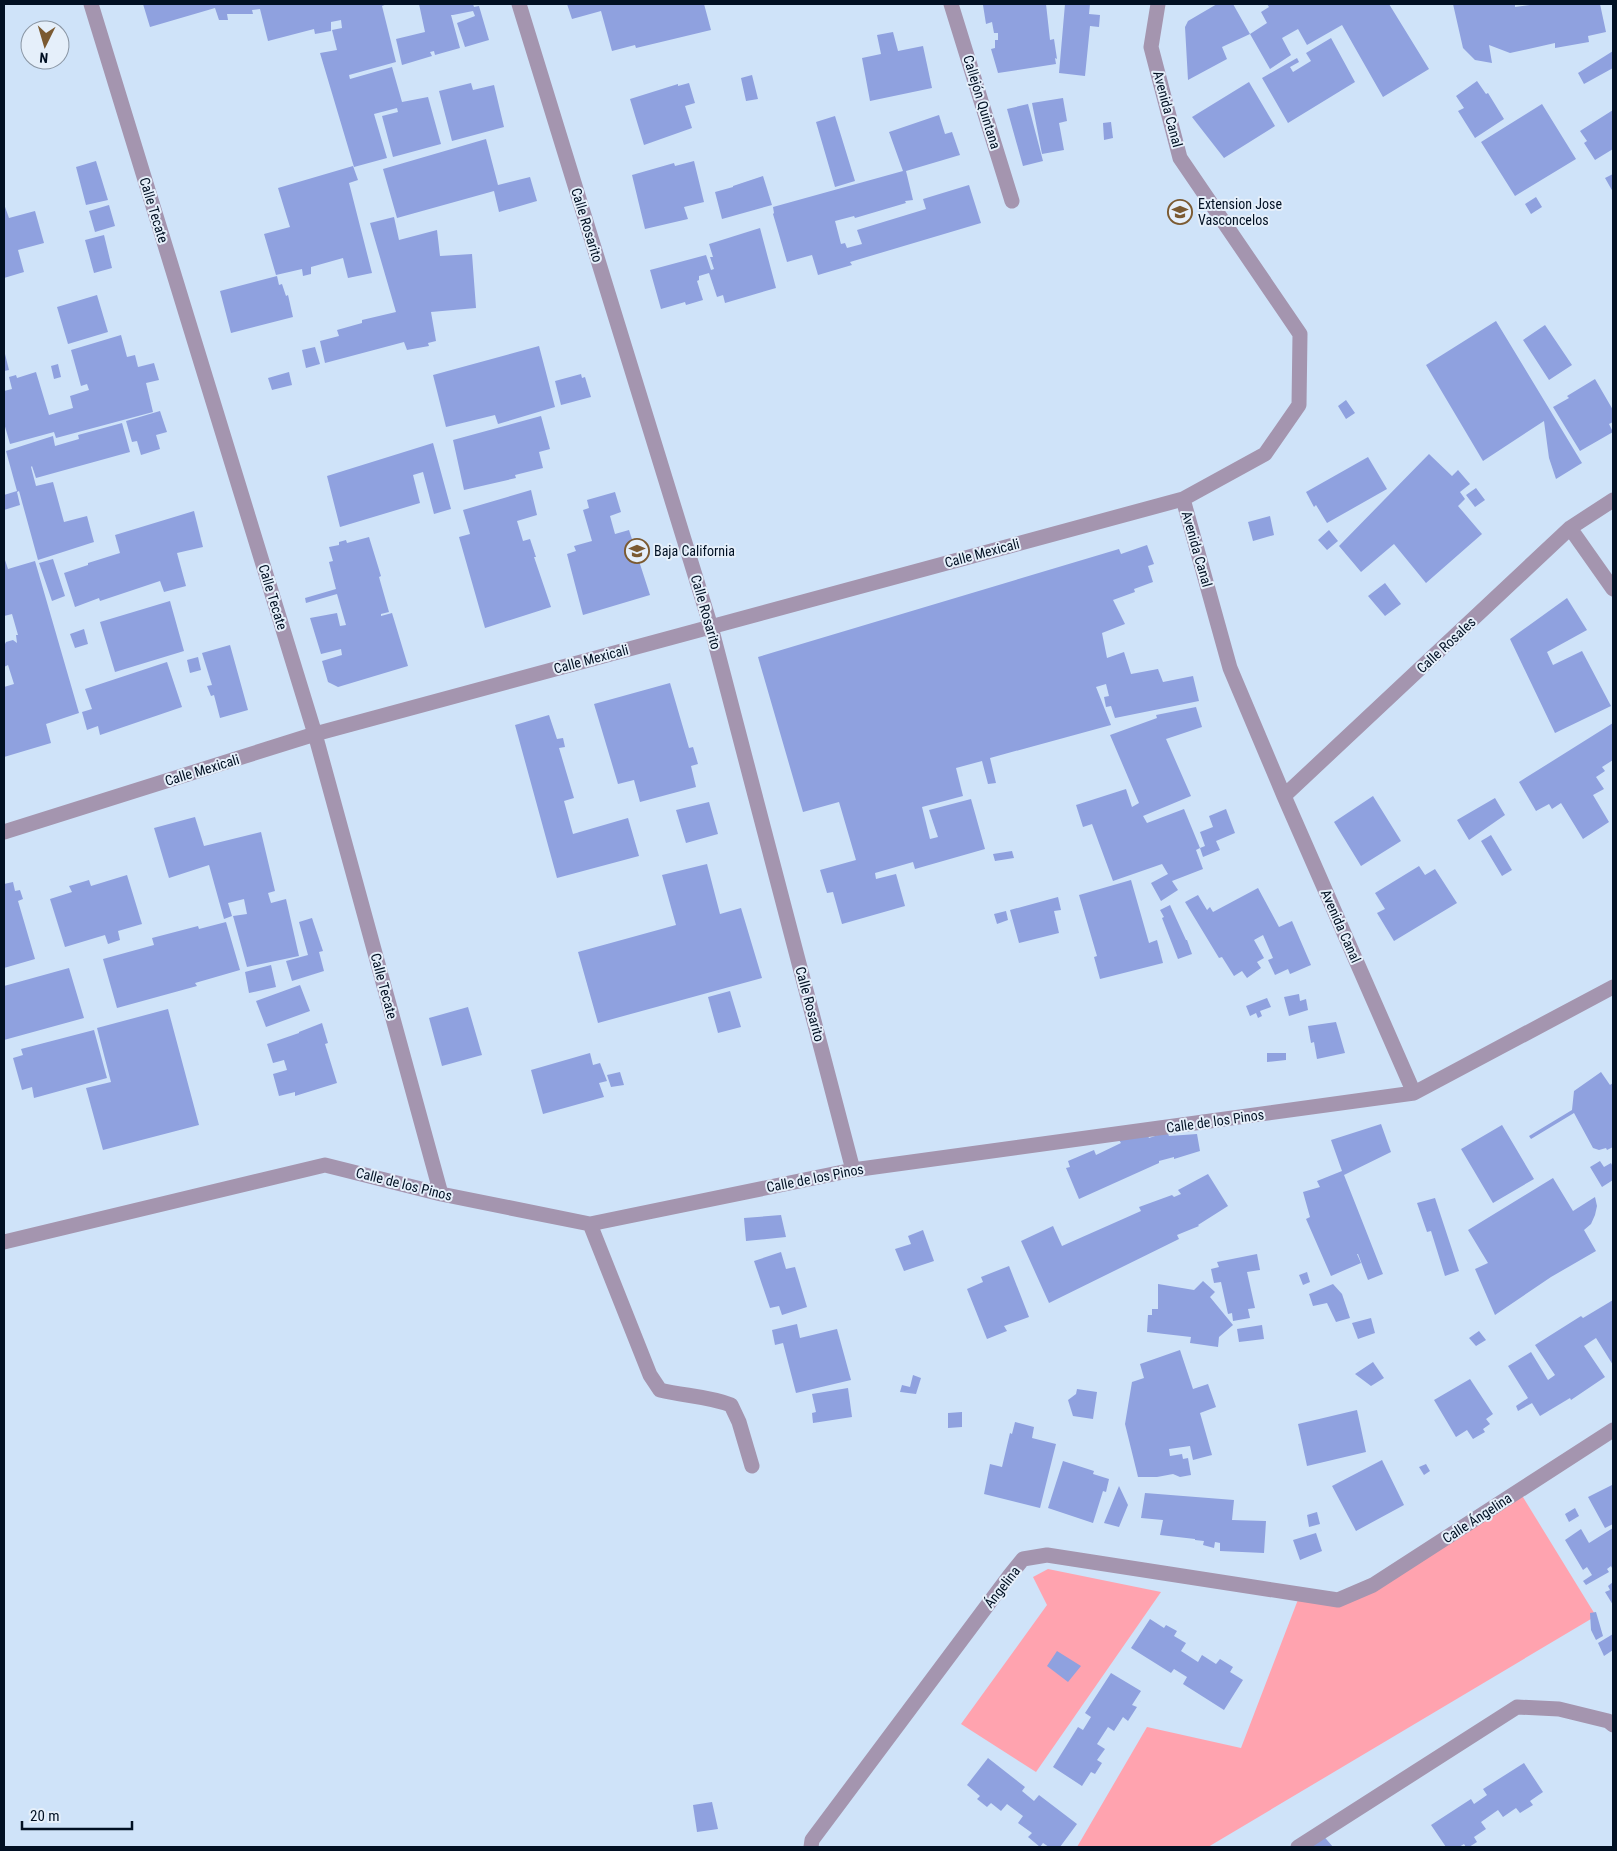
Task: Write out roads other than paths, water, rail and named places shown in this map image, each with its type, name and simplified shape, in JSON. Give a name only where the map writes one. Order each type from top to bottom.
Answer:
[{"type":"street","name":"Calle Tecate","points":[[91,4],[315,734],[441,1194]]},
{"type":"street","name":"Calle Rosarito","points":[[519,4],[711,626],[853,1170]]},
{"type":"street","name":"Callejón Quintana","points":[[951,4],[1012,201]]},
{"type":"street","name":"Avenida Canal","points":[[1158,4],[1152,47],[1180,158],[1300,334],[1299,405],[1265,454],[1183,499],[1230,668],[1414,1094]]},
{"type":"street","name":"Calle Mexicali","points":[[4,832],[315,734],[1183,499]]},
{"type":"street","name":"Calle Rosales","points":[[1284,796],[1570,528],[1613,500]]},
{"type":"street","points":[[1570,528],[1613,589]]},
{"type":"street","name":"Calle de los Pinos","points":[[5,1238],[325,1165],[441,1194],[590,1224],[853,1170],[1414,1094],[1613,987]]},
{"type":"street","points":[[590,1224],[650,1375],[660,1390],[716,1399],[731,1405],[739,1422],[752,1466]]},
{"type":"street","name":"Calle Ángelina","points":[[1338,1600],[1373,1585],[1613,1430]]},
{"type":"street","name":"Ángelina","points":[[811,1847],[812,1840],[1023,1559],[1047,1554],[1338,1600]]},
{"type":"street","points":[[1298,1847],[1517,1708],[1559,1709],[1608,1721],[1613,1725]]},
{"type":"place","name":"Extension Jose Vasconcelos","points":[[1180,212]]},
{"type":"place","name":"Baja California","points":[[637,551]]}]
